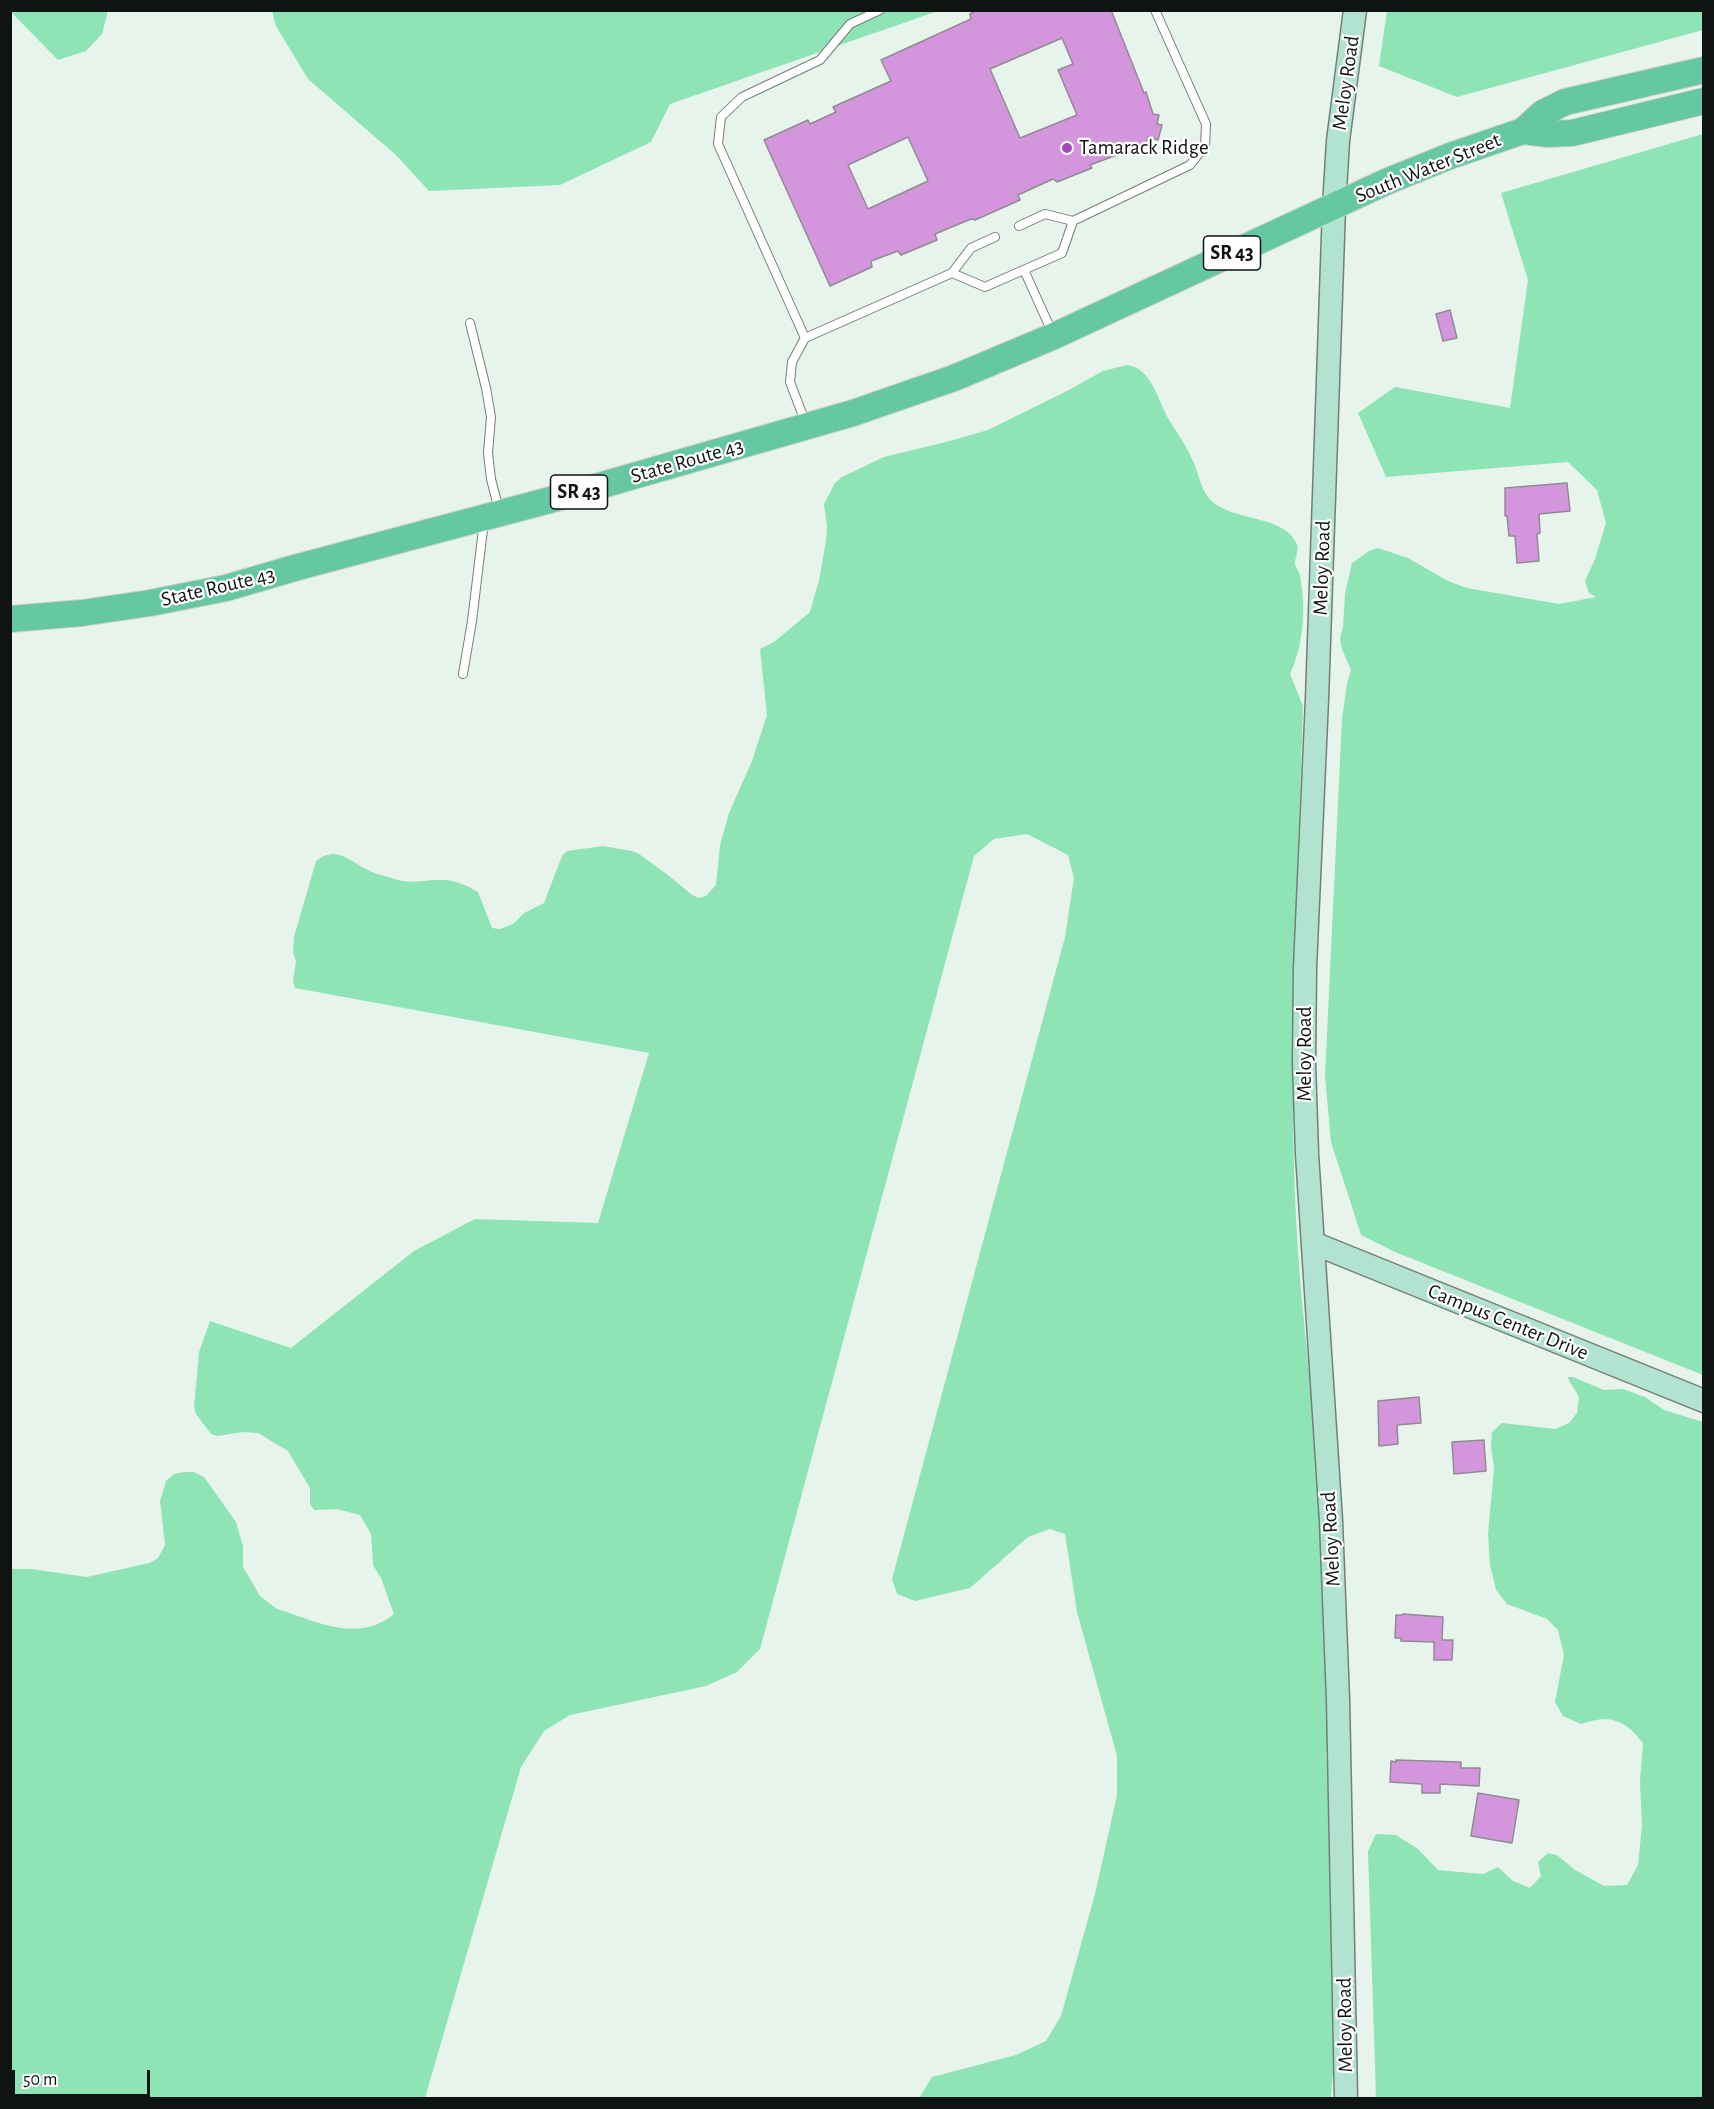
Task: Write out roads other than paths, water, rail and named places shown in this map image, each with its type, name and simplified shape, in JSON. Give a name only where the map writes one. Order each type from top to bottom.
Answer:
[{"type":"main road","name":"South Water Street","points":[[1334,207],[1388,181],[1440,160],[1523,131],[1543,113],[1565,102],[1704,70]]},
{"type":"main road","name":"South Water Street","points":[[1523,131],[1548,134],[1572,133],[1704,100]]},
{"type":"main road","name":"State Route 43","points":[[10,619],[82,613],[226,588],[853,413],[954,378],[1054,336],[1334,207]]},
{"type":"street","name":"Meloy Road","points":[[1346,2098],[1338,1699],[1331,1521],[1307,1154],[1304,1063],[1305,968],[1319,652],[1334,207],[1338,141],[1355,10]]},
{"type":"street","name":"Campus Center Drive","points":[[1313,1243],[1704,1401]]},
{"type":"lane","points":[[805,338],[718,144],[721,117],[742,97],[820,60],[850,24],[880,10]]},
{"type":"lane","points":[[1019,226],[1045,214],[1073,221],[1190,165],[1205,146],[1206,124],[1155,10]]},
{"type":"lane","points":[[952,273],[985,287],[1062,253],[1073,221]]},
{"type":"lane","points":[[807,426],[790,382],[792,362],[805,338],[952,273],[971,248],[995,237]]},
{"type":"lane","points":[[1024,270],[1054,336]]},
{"type":"lane","points":[[463,674],[492,515],[489,453],[491,417],[470,323]]},
{"type":"place","name":"Tamarack Ridge","points":[[1067,148]]}]
